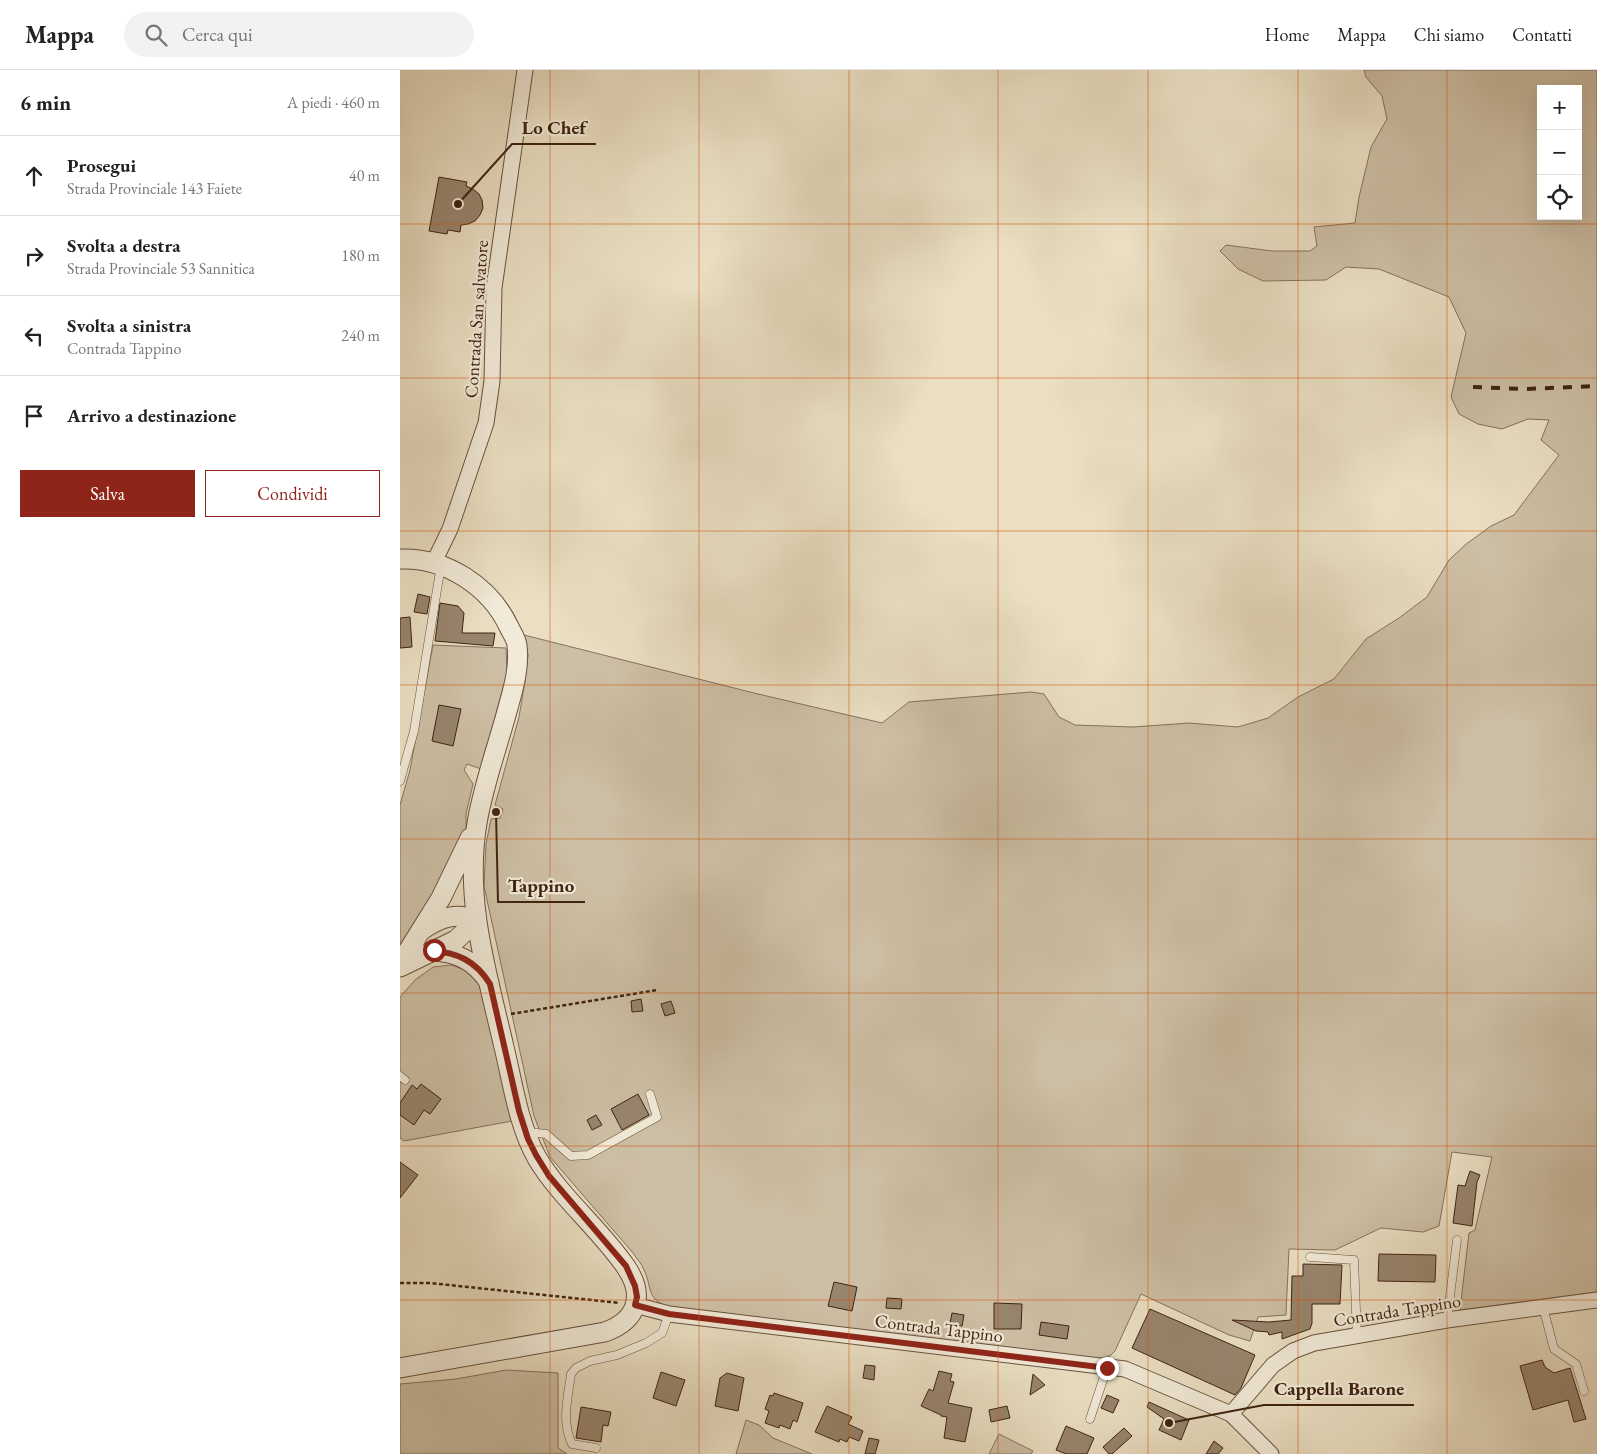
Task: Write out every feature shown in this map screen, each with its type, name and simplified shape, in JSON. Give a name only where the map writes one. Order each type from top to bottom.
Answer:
[{"type":"street","name":"Contrada San salvatore","points":[[438,564],[486,423],[492,381],[494,288],[525,70]]},
{"type":"street","points":[[400,559],[438,564],[453,570],[481,588],[505,617],[517,645],[515,683],[477,821],[451,880],[400,965]]},
{"type":"street","points":[[400,1368],[602,1333],[614,1329],[624,1322],[635,1305],[637,1297],[635,1286],[626,1266],[549,1176],[536,1155],[526,1132],[519,1111],[476,921],[472,867],[477,821]]},
{"type":"street","points":[[421,931],[435,922],[452,916],[462,916],[476,921]]},
{"type":"street","points":[[400,965],[456,940],[476,921]]},
{"type":"street","points":[[431,951],[447,952],[464,957],[475,965],[490,984]]},
{"type":"street","name":"Contrada Tappino","points":[[1232,1414],[1273,1364],[1293,1351],[1314,1343],[1447,1320],[1597,1300]]},
{"type":"street","name":"Contrada Tappino","points":[[635,1305],[669,1314],[1125,1369],[1232,1414],[1271,1454]]},
{"type":"lane","points":[[400,781],[414,732],[438,564]]},
{"type":"lane","points":[[526,1132],[546,1134],[571,1156],[588,1155],[657,1117],[650,1094]]},
{"type":"lane","points":[[1447,1320],[1457,1240]]},
{"type":"lane","points":[[1310,1257],[1354,1260],[1357,1336]]},
{"type":"lane","points":[[1543,1307],[1554,1349],[1576,1364],[1584,1391]]},
{"type":"lane","points":[[596,1448],[572,1444],[567,1433],[565,1422],[571,1374],[576,1368],[590,1361],[617,1355],[646,1343],[662,1333],[669,1314]]},
{"type":"lane","points":[[1090,1419],[1107,1368]]},
{"type":"path","points":[[497,1016],[657,990]]},
{"type":"path","points":[[400,1283],[430,1283],[635,1305]]},
{"type":"shaded area","points":[[1364,70],[1597,70],[1597,1292],[1460,1310],[1469,1233],[1475,1230],[1492,1157],[1452,1152],[1439,1226],[1423,1232],[1381,1228],[1335,1250],[1289,1249],[1286,1315],[1258,1317],[1250,1341],[1229,1335],[1141,1294],[1115,1351],[1110,1356],[1099,1359],[666,1306],[660,1303],[652,1295],[643,1268],[633,1253],[550,1157],[534,1116],[484,886],[486,844],[491,819],[500,818],[503,809],[495,805],[519,717],[525,681],[528,655],[524,635],[882,723],[909,702],[1031,692],[1044,694],[1059,717],[1075,725],[1133,727],[1189,723],[1238,727],[1268,718],[1298,697],[1334,679],[1366,639],[1427,597],[1449,560],[1465,545],[1491,526],[1514,515],[1559,455],[1541,440],[1549,420],[1528,419],[1502,429],[1478,424],[1459,414],[1451,397],[1466,333],[1449,297],[1379,269],[1346,267],[1326,280],[1263,281],[1238,269],[1220,251],[1226,245],[1272,251],[1310,251],[1317,246],[1314,227],[1355,223],[1371,147],[1387,119],[1382,96],[1366,77]]},
{"type":"shaded area","points":[[433,645],[506,648],[507,673],[481,769],[467,764],[464,770],[473,784],[466,814],[466,836],[421,919],[400,947],[400,805],[410,770]]},
{"type":"shaded area","points":[[451,965],[471,974],[478,981],[484,992],[512,1121],[404,1141],[400,1138],[400,997],[415,980],[433,967]]},
{"type":"shaded area","points":[[506,1370],[558,1373],[558,1448],[567,1454],[400,1454],[400,1384],[456,1379]]},
{"type":"shaded area","points":[[746,1420],[759,1425],[773,1438],[812,1454],[736,1454]]},
{"type":"shaded area","points":[[999,1434],[1033,1451],[1031,1454],[989,1454]]},
{"type":"building","points":[[439,177],[467,182],[466,186],[479,194],[482,200],[483,208],[480,215],[475,221],[461,225],[460,232],[448,230],[447,234],[429,231]]},
{"type":"building","points":[[418,594],[430,597],[427,614],[414,612]]},
{"type":"building","points":[[440,603],[458,606],[464,613],[462,633],[495,633],[493,646],[435,641]]},
{"type":"building","points":[[410,617],[412,647],[400,648],[400,618]]},
{"type":"building","points":[[439,705],[461,709],[453,746],[432,741]]},
{"type":"building","points":[[641,999],[643,1011],[632,1012],[631,1001]]},
{"type":"building","points":[[671,1001],[675,1013],[665,1016],[661,1004]]},
{"type":"building","points":[[421,1084],[441,1099],[430,1114],[424,1110],[414,1125],[400,1115],[400,1103],[412,1085],[417,1089]]},
{"type":"building","points":[[638,1094],[649,1115],[622,1130],[611,1109]]},
{"type":"building","points":[[596,1115],[602,1125],[592,1130],[587,1120]]},
{"type":"building","points":[[400,1162],[418,1175],[400,1198]]},
{"type":"building","points":[[1470,1171],[1480,1175],[1477,1182],[1472,1226],[1453,1223],[1458,1185],[1465,1186]]},
{"type":"building","points":[[1379,1254],[1436,1255],[1435,1282],[1378,1281]]},
{"type":"building","points":[[1303,1264],[1342,1265],[1340,1304],[1312,1304],[1312,1323],[1310,1329],[1282,1339],[1282,1332],[1269,1335],[1268,1332],[1256,1331],[1232,1320],[1269,1322],[1291,1320],[1292,1276],[1303,1276]]},
{"type":"building","points":[[834,1282],[857,1287],[852,1311],[828,1306]]},
{"type":"building","points":[[887,1298],[902,1299],[901,1309],[886,1308]]},
{"type":"building","points":[[994,1303],[1022,1304],[1021,1329],[994,1329]]},
{"type":"building","points":[[1150,1309],[1255,1355],[1241,1388],[1235,1395],[1132,1348]]},
{"type":"building","points":[[952,1313],[964,1315],[962,1326],[950,1324]]},
{"type":"building","points":[[1041,1322],[1069,1326],[1067,1339],[1039,1335]]},
{"type":"building","points":[[1542,1360],[1545,1367],[1554,1373],[1570,1368],[1586,1419],[1574,1422],[1568,1400],[1533,1410],[1520,1366]]},
{"type":"building","points":[[865,1365],[875,1366],[874,1380],[863,1378]]},
{"type":"building","points":[[939,1371],[952,1374],[950,1381],[954,1382],[948,1403],[972,1408],[965,1442],[944,1438],[947,1417],[921,1406],[929,1389],[933,1391]]},
{"type":"building","points":[[661,1372],[685,1380],[676,1406],[653,1398]]},
{"type":"building","points":[[727,1373],[744,1378],[738,1411],[715,1406],[720,1378]]},
{"type":"building","points":[[1033,1374],[1045,1385],[1030,1395]]},
{"type":"building","points":[[774,1393],[803,1403],[797,1422],[793,1420],[790,1429],[780,1425],[779,1428],[765,1423],[769,1411],[765,1409],[770,1395],[773,1396]]},
{"type":"building","points":[[1107,1395],[1119,1400],[1113,1413],[1101,1408]]},
{"type":"building","points":[[1149,1402],[1189,1420],[1181,1440],[1159,1430],[1164,1419],[1147,1407]]},
{"type":"building","points":[[827,1406],[852,1417],[848,1424],[863,1431],[859,1441],[849,1437],[847,1442],[840,1439],[839,1442],[815,1432]]},
{"type":"building","points":[[1007,1406],[1010,1418],[991,1422],[989,1410]]},
{"type":"building","points":[[581,1407],[611,1412],[608,1426],[603,1425],[601,1442],[576,1438]]},
{"type":"building","points":[[1066,1426],[1094,1438],[1087,1454],[1066,1454],[1056,1450]]},
{"type":"building","points":[[1124,1428],[1132,1436],[1112,1454],[1109,1454],[1103,1447]]},
{"type":"building","points":[[869,1438],[879,1440],[875,1454],[865,1454]]},
{"type":"building","points":[[1214,1441],[1223,1448],[1218,1454],[1206,1454]]},
{"type":"railway","points":[[1473,387],[1524,389],[1597,386]]},
{"type":"place","name":"Lo Chef","points":[[458,204]]},
{"type":"place","name":"Tappino","points":[[496,812]]},
{"type":"place","name":"Cappella Barone","points":[[1169,1423]]},
{"type":"route","points":[[434,950],[431,951],[443,951],[466,959],[479,969],[490,984],[519,1111],[528,1139],[549,1176],[626,1266],[635,1286],[637,1297],[635,1305],[669,1314],[1107,1368]]}]
